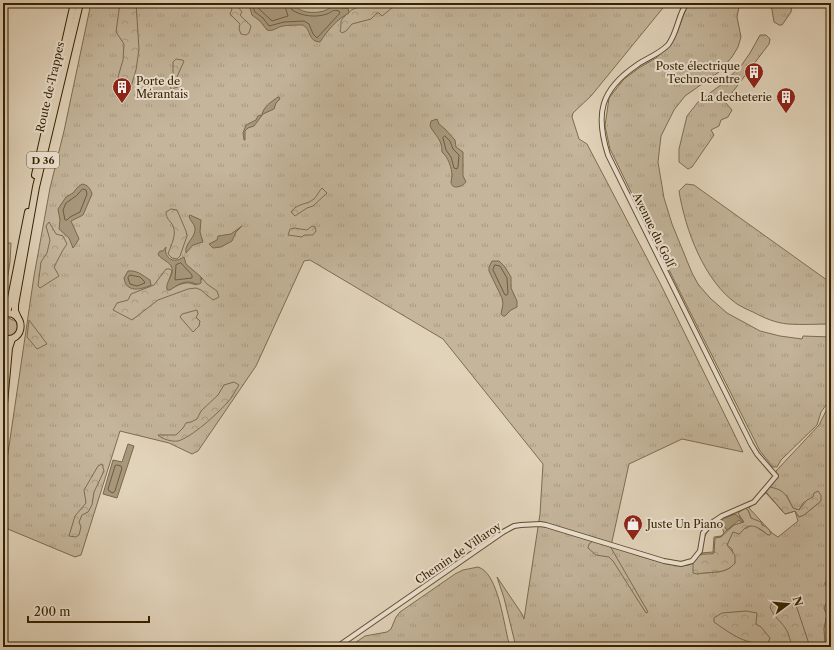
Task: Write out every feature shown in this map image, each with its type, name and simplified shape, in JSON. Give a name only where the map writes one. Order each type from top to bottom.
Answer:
[{"type":"main road","name":"Route de Trappes","points":[[3,314],[8,309],[10,304],[32,186],[74,3]]},
{"type":"main road","name":"Route de Trappes","points":[[12,339],[16,337],[21,330],[15,305],[36,187],[80,3]]},
{"type":"main road","points":[[3,314],[11,314],[18,318]]},
{"type":"main road","points":[[3,338],[12,339],[9,348],[3,415]]},
{"type":"main road","points":[[3,342],[3,367]]},
{"type":"street","name":"Avenue du Golf","points":[[687,3],[684,7],[678,28],[668,44],[659,52],[638,64],[619,78],[606,97],[600,121],[602,136],[608,155],[751,444],[757,454],[776,476],[754,502],[722,516],[713,522],[703,533],[700,552],[694,558]]},
{"type":"street","name":"Chemin de Villaroy","points":[[337,647],[502,532],[514,526],[540,524],[664,561],[684,564],[692,561],[694,558]]},
{"type":"green space","points":[[91,3],[667,3],[591,96],[573,113],[572,117],[579,139],[587,144],[661,285],[743,452],[682,439],[629,464],[611,546],[651,560],[675,565],[691,564],[697,558],[702,545],[701,553],[713,552],[714,537],[721,536],[724,533],[720,521],[715,524],[706,534],[710,527],[718,520],[746,508],[757,498],[777,476],[776,471],[819,425],[831,401],[831,578],[826,581],[825,584],[827,588],[827,602],[824,608],[827,615],[824,629],[830,642],[831,641],[831,647],[516,647],[504,598],[497,577],[524,619],[540,514],[543,464],[443,339],[310,260],[304,261],[256,366],[198,451],[192,454],[169,443],[120,431],[81,555],[75,557],[3,527],[3,487],[34,276],[50,188],[64,131]],"holes":[[[766,492],[787,496],[793,508],[799,510],[803,503],[813,497],[821,501],[804,515],[799,517],[795,511],[798,521],[778,537],[772,533],[749,508],[766,493],[785,514]]]},
{"type":"green space","points":[[120,3],[136,3],[139,49],[136,70],[130,90],[126,91],[118,77],[123,60],[124,44],[116,32]]},
{"type":"green space","points":[[227,3],[239,8],[242,12],[240,15],[251,26],[249,33],[246,35],[241,34],[239,29],[240,24],[230,14],[232,9]]},
{"type":"green space","points":[[384,3],[398,3],[382,16],[377,13],[371,19],[352,24],[342,33],[340,31],[341,21],[352,10],[361,7],[375,7]]},
{"type":"green space","points":[[688,3],[735,3],[739,7],[737,17],[741,37],[738,47],[732,57],[719,72],[685,96],[674,110],[661,136],[658,162],[664,198],[672,224],[692,273],[698,284],[710,298],[727,313],[760,331],[802,339],[803,336],[831,337],[831,398],[821,412],[817,425],[781,460],[777,467],[773,467],[760,451],[610,149],[605,126],[609,98],[624,79],[656,58],[668,47],[677,33]]},
{"type":"green space","points":[[770,3],[792,3],[791,12],[782,25],[774,22]]},
{"type":"green space","points":[[760,35],[766,35],[770,39],[769,44],[725,102],[732,110],[728,117],[721,120],[719,126],[711,130],[714,135],[692,167],[688,169],[679,162],[679,149],[687,116],[698,102],[722,84],[741,66]]},
{"type":"green space","points":[[176,59],[184,61],[177,77],[180,84],[178,87],[171,89],[169,82],[173,75],[173,62]]},
{"type":"green space","points":[[686,184],[694,185],[831,283],[831,324],[793,324],[775,321],[737,304],[725,294],[706,268],[691,237],[679,191]]},
{"type":"green space","points":[[322,188],[327,193],[313,206],[295,216],[291,212],[296,207],[314,199]]},
{"type":"green space","points":[[171,209],[177,210],[187,236],[180,256],[177,259],[172,258],[168,254],[173,240],[174,229],[167,218],[166,212]]},
{"type":"green space","points":[[49,222],[56,234],[63,236],[67,244],[54,267],[59,276],[40,288],[38,286],[41,262],[47,253],[50,240],[46,226]]},
{"type":"green space","points":[[312,226],[315,227],[316,231],[313,235],[304,235],[302,237],[288,235],[290,229],[294,228],[307,230]]},
{"type":"green space","points":[[3,243],[11,243],[10,262],[5,294],[3,296]]},
{"type":"green space","points":[[166,269],[170,269],[172,271],[169,280],[169,290],[185,283],[196,285],[202,279],[201,277],[207,284],[217,291],[219,297],[213,300],[201,290],[196,288],[188,289],[158,300],[132,320],[113,310],[117,303],[128,300],[131,294],[154,285]]},
{"type":"green space","points":[[197,310],[198,314],[196,317],[200,321],[199,326],[193,332],[180,317],[182,314]]},
{"type":"green space","points":[[8,318],[16,321],[18,329],[13,335],[7,336],[3,334],[3,321]]},
{"type":"green space","points":[[29,320],[47,344],[37,349],[27,337]]},
{"type":"green space","points":[[234,382],[239,385],[229,401],[211,419],[190,435],[178,441],[170,441],[158,435],[176,435],[186,423],[197,419],[201,411],[218,395],[224,385]]},
{"type":"green space","points":[[102,464],[104,471],[94,492],[92,505],[88,512],[82,515],[79,522],[81,527],[79,535],[76,537],[69,536],[75,516],[86,503],[84,490],[98,466]]},
{"type":"green space","points":[[770,487],[782,492],[787,496],[793,508],[799,510],[807,500],[813,497],[814,493],[818,491],[821,495],[821,501],[804,515],[799,517],[795,511],[785,514],[766,492]]},
{"type":"green space","points":[[745,508],[748,510],[751,518],[761,522],[762,525],[768,529],[771,533],[770,535],[753,526],[746,527],[739,534],[733,532],[727,545],[735,555],[735,563],[723,571],[697,574],[693,573],[693,562],[698,556],[702,554],[714,553],[715,538],[721,537],[734,525],[744,522],[738,513]]},
{"type":"green space","points":[[593,541],[610,546],[648,612],[646,613],[613,561],[609,557],[596,555],[588,548],[589,544]]},
{"type":"green space","points":[[478,567],[485,571],[496,590],[510,647],[349,647],[365,636],[387,632],[391,629],[400,612],[455,574],[463,570]]},
{"type":"green space","points":[[831,578],[831,641],[825,644],[824,629],[827,615],[824,608],[827,602],[827,588],[825,584],[826,581]]},
{"type":"green space","points":[[784,601],[791,602],[796,605],[810,647],[794,647],[786,629],[771,611],[770,607],[772,603]]},
{"type":"green space","points":[[746,611],[757,613],[756,624],[761,627],[770,638],[768,643],[753,643],[746,641],[733,635],[714,622],[714,618],[722,613]]},
{"type":"water","points":[[245,3],[292,3],[298,9],[306,12],[324,11],[336,6],[348,8],[349,13],[340,19],[326,33],[320,42],[311,38],[306,27],[303,25],[285,26],[267,30],[260,21],[252,15],[250,8]]},
{"type":"water","points":[[278,97],[280,99],[276,103],[274,109],[263,114],[254,126],[245,131],[244,140],[243,133],[246,125],[256,120],[258,116],[262,115],[266,107]]},
{"type":"water","points":[[437,119],[439,124],[455,140],[456,147],[463,152],[463,176],[466,182],[463,185],[455,187],[452,185],[452,173],[449,163],[442,152],[440,141],[430,126],[431,121]]},
{"type":"water","points":[[82,184],[88,187],[92,194],[83,215],[71,221],[79,239],[73,248],[69,238],[59,229],[60,220],[58,209],[66,197],[73,193]]},
{"type":"water","points":[[190,215],[201,220],[200,232],[203,242],[193,245],[186,253],[187,246],[195,232],[195,228],[189,216]]},
{"type":"water","points":[[242,226],[236,232],[232,241],[221,247],[213,248],[209,244],[217,240],[218,236],[231,234]]},
{"type":"water","points":[[166,247],[167,255],[170,259],[178,260],[184,257],[186,264],[201,277],[201,283],[195,284],[190,282],[179,284],[170,290],[167,290],[167,284],[172,274],[172,268],[158,254]]},
{"type":"water","points":[[492,261],[499,261],[505,267],[511,277],[511,288],[517,301],[517,307],[505,316],[501,314],[503,304],[502,298],[489,271]]},
{"type":"water","points":[[128,271],[134,271],[142,275],[150,280],[151,285],[139,289],[131,288],[125,283],[124,278]]},
{"type":"water","points":[[128,444],[134,446],[117,498],[103,494],[113,460],[122,462]]},
{"type":"water","points":[[735,514],[743,521],[741,522],[739,520],[727,530],[723,525],[722,519]]},
{"type":"waterway","points":[[827,647],[831,568]]},
{"type":"place","name":"Poste électrique Technocentre","points":[[754,89]]},
{"type":"place","name":"Porte de Mérantais","points":[[122,104]]},
{"type":"place","name":"La decheterie","points":[[786,114]]},
{"type":"place","name":"Juste Un Piano","points":[[633,541]]}]
